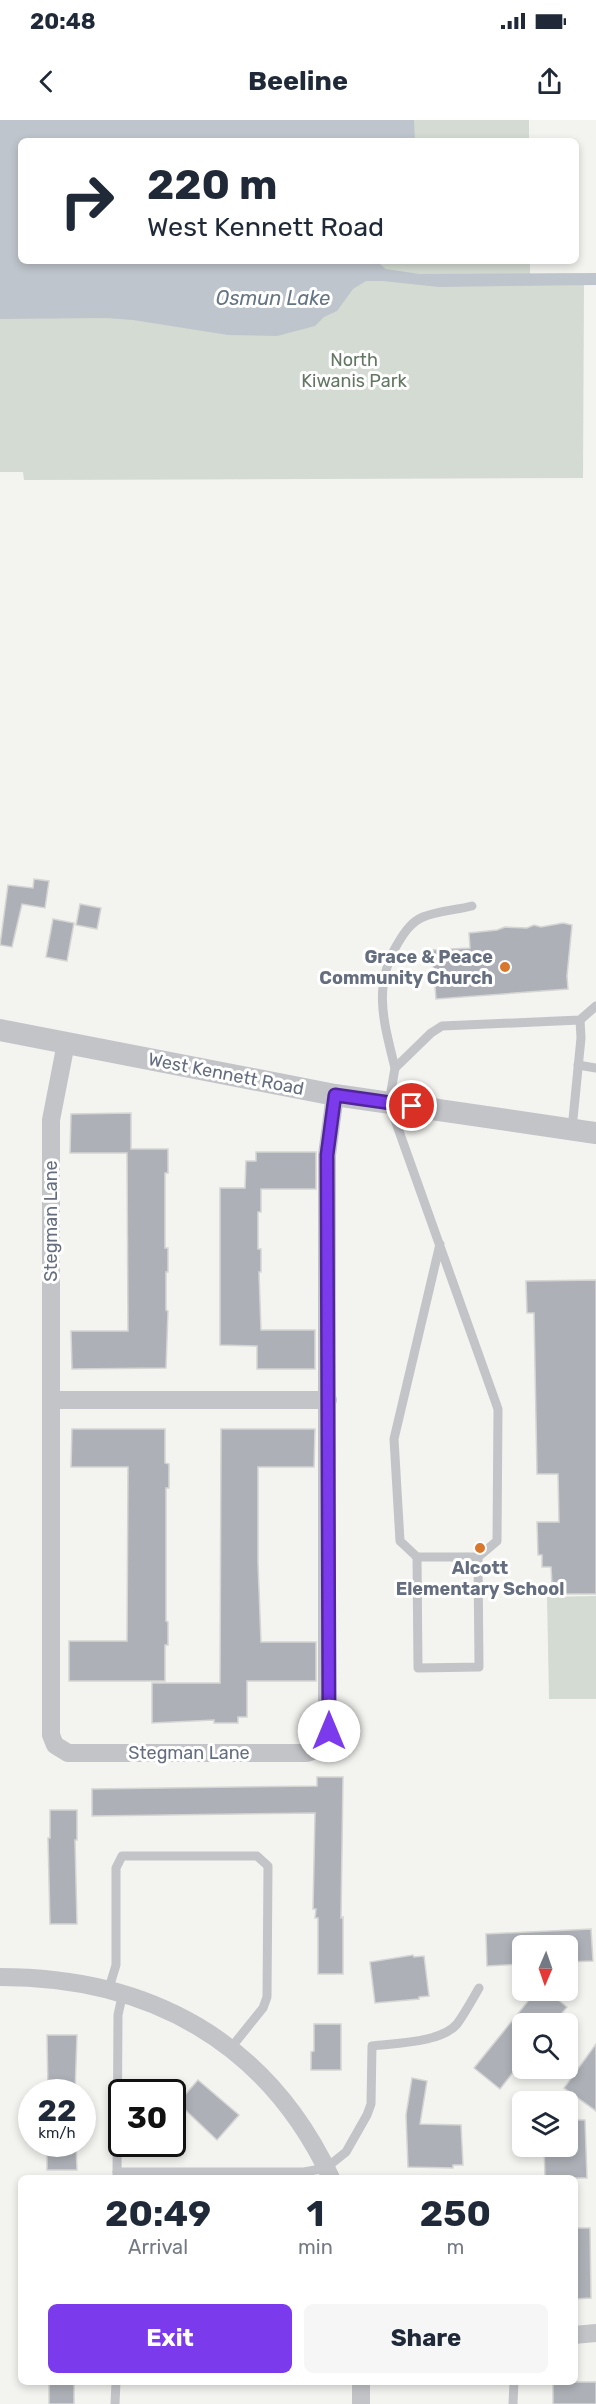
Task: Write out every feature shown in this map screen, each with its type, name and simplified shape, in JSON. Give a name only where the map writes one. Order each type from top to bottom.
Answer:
[{"type":"street","name":"West Kennett Road","points":[[0,1030],[335,1095],[596,1133]]},
{"type":"street","name":"Stegman Lane","points":[[66,1043],[51,1120],[51,1735],[57,1748],[68,1753],[311,1752],[322,1746],[328,1735],[327,1155],[335,1095]]},
{"type":"street","points":[[51,1400],[328,1400]]},
{"type":"street","points":[[0,1977],[61,1979],[116,1990],[168,2010],[205,2031],[230,2049],[278,2094],[308,2136],[328,2173]]},
{"type":"street","points":[[578,2335],[596,2333]]},
{"type":"street","points":[[361,2385],[361,2404]]},
{"type":"lane","points":[[440,1244],[394,1439],[400,1541],[417,1557],[478,1557],[497,1541],[498,1409],[440,1244],[389,1103],[395,1068],[383,1020],[382,996],[385,970],[406,930],[421,918],[472,906]]},
{"type":"lane","points":[[395,1068],[431,1033],[442,1026],[580,1020],[596,1006]]},
{"type":"lane","points":[[572,1129],[580,1020]]},
{"type":"lane","points":[[578,1065],[596,1068]]},
{"type":"lane","points":[[417,1557],[418,1668],[479,1667],[478,1557]]},
{"type":"lane","points":[[230,2049],[263,2007],[267,1997],[268,1866],[257,1856],[122,1856],[116,1868],[117,2175],[328,2173],[346,2152],[369,2110],[372,2046],[432,2038],[446,2033],[457,2024],[479,1988]]},
{"type":"lane","points":[[115,2404],[116,2385]]},
{"type":"lane","points":[[513,2404],[514,2385]]},
{"type":"green space","points":[[279,120],[529,120],[529,138],[275,138]]},
{"type":"green space","name":"North Kiwanis Park","points":[[205,264],[530,264],[530,281],[584,280],[583,478],[24,480],[23,472],[0,472],[0,280]]},
{"type":"green space","points":[[596,1596],[596,1699],[549,1699],[547,1597]]},
{"type":"water","name":"Osmun Lake","points":[[0,120],[414,120],[415,138],[18,138],[18,264],[380,264],[386,269],[419,274],[596,273],[596,285],[439,287],[366,281],[353,289],[337,311],[324,317],[315,326],[277,336],[228,335],[106,318],[0,319]]},
{"type":"building","points":[[34,879],[49,881],[45,908],[22,904],[12,947],[0,945],[8,885],[33,888]]},
{"type":"building","points":[[80,904],[101,908],[97,929],[76,925]]},
{"type":"building","points":[[53,919],[74,923],[67,961],[46,957]]},
{"type":"building","name":"Grace & Peace Community Church","points":[[563,923],[572,925],[567,976],[568,989],[436,999],[432,950],[470,948],[469,933],[505,927],[527,928],[534,925],[541,927]]},
{"type":"building","points":[[131,1113],[131,1149],[168,1149],[168,1173],[165,1173],[165,1248],[168,1248],[166,1368],[72,1369],[71,1331],[128,1331],[127,1153],[70,1153],[71,1114]]},
{"type":"building","points":[[256,1152],[316,1152],[316,1189],[261,1189],[261,1212],[258,1212],[258,1249],[261,1249],[261,1272],[259,1272],[261,1330],[315,1330],[315,1369],[257,1369],[257,1346],[220,1345],[220,1188],[245,1188],[246,1161],[256,1161]]},
{"type":"building","points":[[596,1280],[596,1594],[565,1594],[565,1583],[552,1584],[551,1567],[542,1567],[542,1555],[538,1555],[537,1522],[559,1522],[558,1474],[537,1474],[534,1313],[527,1313],[526,1281]]},
{"type":"building","points":[[72,1429],[165,1429],[165,1463],[169,1464],[169,1488],[166,1488],[168,1645],[165,1645],[165,1681],[69,1681],[69,1641],[127,1641],[128,1467],[71,1467]]},
{"type":"building","points":[[221,1429],[315,1429],[314,1467],[258,1467],[258,1563],[261,1642],[316,1642],[316,1681],[247,1681],[247,1717],[238,1717],[238,1723],[214,1723],[214,1720],[152,1723],[152,1683],[220,1683]]},
{"type":"building","points":[[317,1777],[343,1777],[341,1918],[343,1917],[343,1974],[318,1974],[318,1918],[315,1918],[316,1909],[313,1909],[315,1813],[92,1816],[92,1789],[317,1786]]},
{"type":"building","points":[[50,1810],[77,1810],[77,1840],[75,1840],[77,1924],[50,1924],[48,1838],[50,1838]]},
{"type":"building","points":[[591,1929],[593,1961],[578,1962],[578,1935],[512,1935],[512,1965],[487,1966],[486,1934]]},
{"type":"building","points":[[413,1955],[414,1957],[424,1956],[429,1996],[375,2003],[370,1962]]},
{"type":"building","points":[[528,2001],[560,2001],[567,2007],[562,2013],[518,2013]]},
{"type":"building","points":[[512,2021],[512,2074],[500,2089],[474,2068]]},
{"type":"building","points":[[314,2024],[341,2024],[341,2070],[311,2070]]},
{"type":"building","points":[[47,2035],[77,2035],[75,2079],[48,2079]]},
{"type":"building","points":[[596,2044],[596,2111],[578,2098],[578,2091],[568,2091],[564,2088],[571,2079],[578,2079],[578,2069]]},
{"type":"building","points":[[412,2078],[427,2081],[420,2124],[461,2125],[463,2165],[453,2165],[453,2168],[408,2167],[406,2115]]},
{"type":"building","points":[[198,2080],[239,2115],[217,2140],[186,2111],[186,2094]]},
{"type":"building","points":[[578,2120],[585,2120],[587,2178],[578,2178],[578,2175],[545,2175],[544,2157],[578,2157]]},
{"type":"building","points":[[47,2157],[76,2157],[77,2170],[47,2170]]},
{"type":"building","points":[[578,2228],[590,2228],[591,2298],[578,2299]]},
{"type":"building","points":[[596,2382],[596,2404],[553,2404],[553,2385]]},
{"type":"building","points":[[49,2385],[74,2385],[74,2404],[49,2404]]},
{"type":"place","name":"Grace & Peace Community Church","points":[[505,967]]},
{"type":"place","name":"Alcott Elementary School","points":[[480,1548]]},
{"type":"route","points":[[329,1731],[327,1155],[330,1126],[335,1095],[412,1106]]}]
